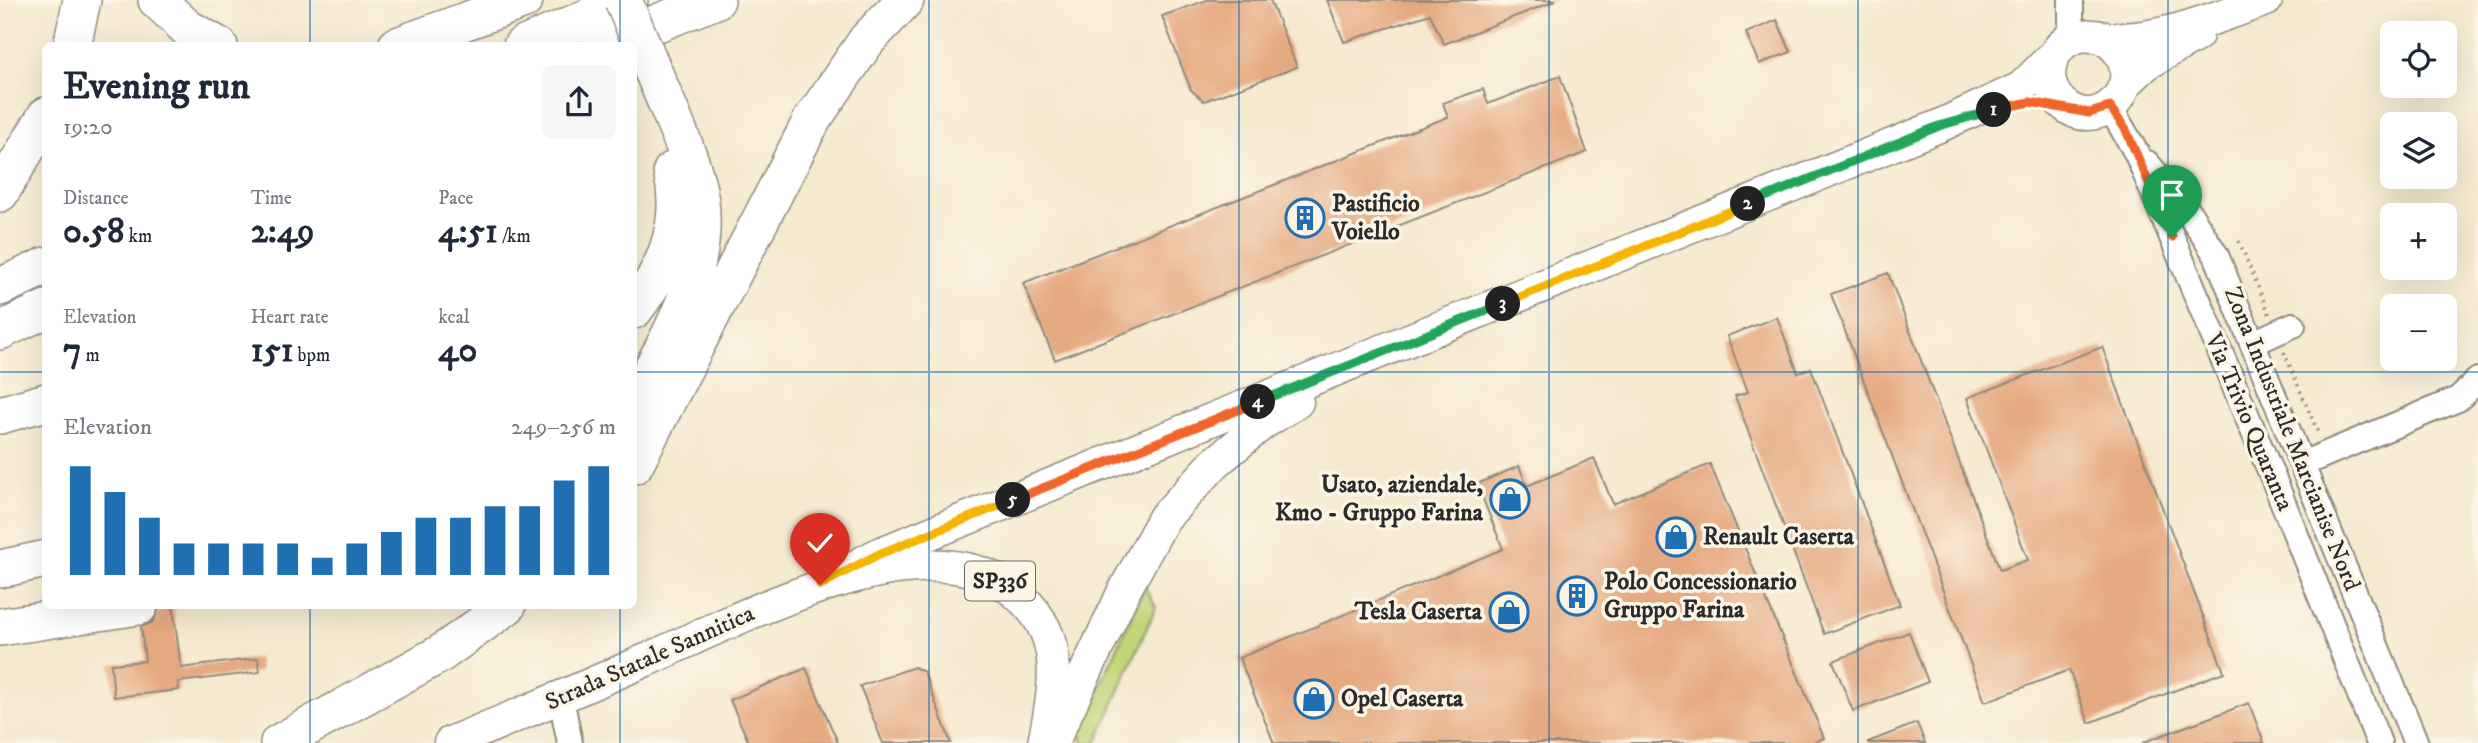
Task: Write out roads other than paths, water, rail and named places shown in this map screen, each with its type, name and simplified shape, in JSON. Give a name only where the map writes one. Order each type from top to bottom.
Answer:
[{"type":"highway","points":[[73,42],[82,0]]},
{"type":"highway","points":[[157,0],[187,28],[212,42]]},
{"type":"highway","points":[[408,42],[524,0]]},
{"type":"highway","points":[[607,0],[623,42]]},
{"type":"highway","points":[[623,0],[660,107],[674,180],[677,215],[656,279],[637,306]]},
{"type":"highway","points":[[532,42],[629,0]]},
{"type":"highway","points":[[609,42],[716,0]]},
{"type":"highway","points":[[637,459],[812,120],[867,40],[905,0]]},
{"type":"highway","points":[[637,70],[687,152],[699,199],[702,233],[699,261],[691,289],[637,396]]},
{"type":"highway","points":[[0,193],[42,123]]},
{"type":"highway","points":[[0,288],[42,268]]},
{"type":"highway","points":[[0,331],[42,311]]},
{"type":"highway","points":[[0,351],[42,332]]},
{"type":"highway","points":[[0,415],[42,403]]},
{"type":"highway","points":[[0,569],[42,559]]},
{"type":"highway","points":[[0,626],[118,609]]},
{"type":"highway","points":[[279,743],[440,654],[503,609]]},
{"type":"main road","name":"SP336","points":[[820,585],[892,549],[1939,126],[2021,88],[2056,52],[2080,36],[2133,38],[2160,34],[2267,0]]},
{"type":"main road","name":"SP336","points":[[1939,126],[2030,102],[2089,113],[2118,95],[2166,51],[2267,0]]},
{"type":"main road","points":[[2103,38],[2123,57],[2118,95]]},
{"type":"main road","points":[[2056,52],[2049,80],[2059,100],[2067,107]]},
{"type":"main road","name":"SP336","points":[[1052,743],[1123,593],[1164,518],[1214,463],[1262,424],[1379,354]]},
{"type":"main road","name":"Strada Statale Sannitica","points":[[450,743],[561,698],[820,585],[904,567],[942,565],[971,569],[996,578],[1024,599],[1046,628],[1055,663],[1044,743]]},
{"type":"street","points":[[2074,0],[2091,28],[2103,38]]},
{"type":"street","points":[[2056,52],[2071,29],[2074,0]]},
{"type":"street","name":"Via Trivio Quaranta","points":[[2118,95],[2137,154],[2276,485],[2379,743]]},
{"type":"street","name":"Zona Industriale Marcianise Nord","points":[[2137,154],[2176,195],[2208,242],[2253,343],[2416,743]]},
{"type":"street","points":[[2253,343],[2293,325]]},
{"type":"street","points":[[2302,464],[2458,399],[2478,380]]},
{"type":"street","points":[[561,698],[570,743]]},
{"type":"place","name":"Pastificio Voiello","points":[[1305,218]]},
{"type":"place","name":"Usato, aziendale, Km0 - Gruppo Farina","points":[[1510,499]]},
{"type":"place","name":"Renault Caserta","points":[[1676,537]]},
{"type":"place","name":"Polo Concessionario Gruppo Farina","points":[[1577,596]]},
{"type":"place","name":"Tesla Caserta","points":[[1509,612]]},
{"type":"place","name":"Opel Caserta","points":[[1314,699]]}]
